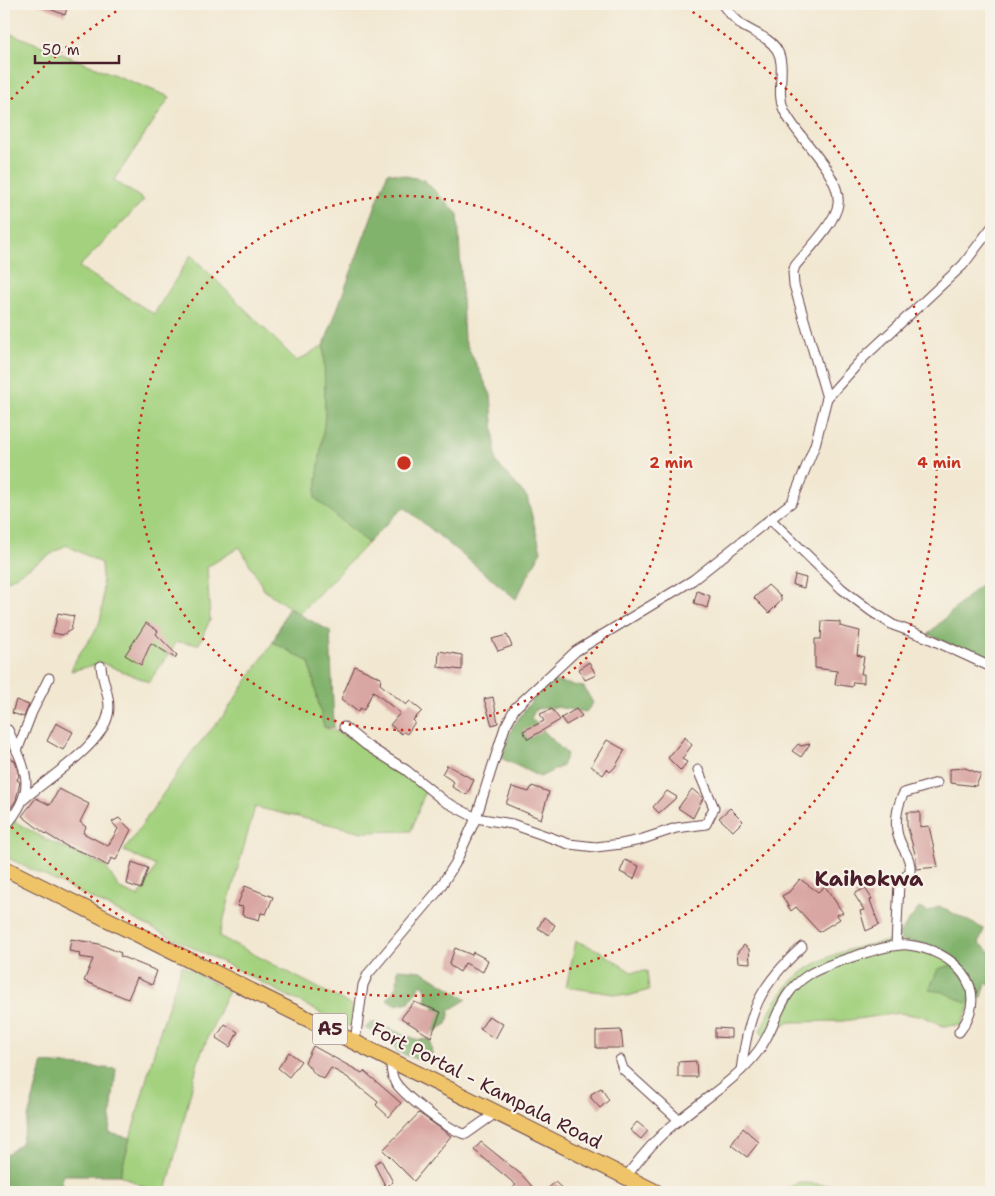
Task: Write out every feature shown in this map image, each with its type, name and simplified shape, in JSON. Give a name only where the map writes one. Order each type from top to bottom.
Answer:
[{"type":"highway","name":"Fort Portal - Kampala Road","points":[[4,868],[256,995],[355,1041],[391,1061],[497,1112],[630,1184],[656,1192]]},
{"type":"street","points":[[722,4],[743,26],[770,42],[777,50],[780,61],[779,89],[784,111],[818,158],[836,188],[839,202],[837,213],[795,266],[793,272],[804,322],[827,398]]},
{"type":"street","points":[[355,1041],[363,985],[368,974],[443,884],[463,850],[476,818],[505,727],[515,708],[576,651],[693,580],[792,502],[815,445],[827,398],[863,358],[963,265],[991,228]]},
{"type":"street","points":[[770,519],[842,589],[871,611],[894,625],[936,641],[991,667]]},
{"type":"street","points":[[4,828],[16,814],[24,799],[84,748],[103,728],[108,716],[109,704],[100,666]]},
{"type":"street","points":[[17,751],[32,712],[49,678]]},
{"type":"street","points":[[344,727],[366,745],[406,770],[444,801],[476,818],[512,824],[569,844],[596,847],[640,840],[676,828],[706,824],[714,808],[698,770]]},
{"type":"street","points":[[8,730],[24,765],[26,776],[24,799]]},
{"type":"street","points":[[896,945],[899,882],[910,872],[911,863],[896,831],[898,803],[904,793],[937,783]]},
{"type":"street","points":[[630,1184],[647,1150],[679,1120],[741,1070],[760,1048],[783,1000],[801,980],[827,967],[896,945],[916,946],[943,955],[959,969],[968,982],[972,995],[972,1010],[958,1032]]},
{"type":"street","points":[[741,1070],[749,1022],[761,993],[786,961],[802,947]]},
{"type":"street","points":[[620,1060],[623,1069],[679,1120]]},
{"type":"street","points":[[391,1061],[392,1075],[398,1086],[454,1131],[466,1134],[497,1112]]},
{"type":"green space","points":[[12,34],[170,97],[114,180],[144,200],[79,267],[154,314],[191,255],[297,361],[324,345],[325,420],[315,498],[368,543],[299,614],[264,590],[240,547],[207,567],[210,620],[199,644],[177,642],[149,682],[102,663],[71,671],[76,659],[97,628],[102,614],[101,563],[66,545],[4,583],[4,41]]},
{"type":"green space","points":[[388,172],[424,180],[458,214],[464,339],[491,395],[496,462],[527,497],[541,551],[516,599],[404,507],[368,543],[315,498],[325,415],[324,345]]},
{"type":"green space","points":[[991,575],[991,663],[928,634]]},
{"type":"green space","points":[[288,608],[330,631],[334,728],[324,727],[309,662],[273,642]]},
{"type":"green space","points":[[273,642],[309,662],[324,727],[357,740],[426,789],[411,831],[363,832],[255,807],[219,936],[351,1005],[356,1022],[351,1026],[344,1025],[230,966],[4,856],[4,830],[14,821],[45,839],[105,866],[120,889],[139,897],[156,866],[124,851],[191,753],[224,715]]},
{"type":"green space","points":[[547,680],[584,687],[593,703],[586,712],[556,707],[536,709],[531,718],[567,754],[562,766],[540,777],[501,758],[513,726]]},
{"type":"green space","points":[[939,906],[984,929],[979,943],[991,952],[991,985],[986,983],[982,997],[966,1003],[943,992],[929,990],[938,969],[959,963],[926,944],[902,940],[898,935],[919,908],[928,912]]},
{"type":"green space","points":[[902,940],[926,944],[959,964],[976,994],[961,1025],[943,1026],[925,1017],[899,1013],[843,1021],[791,1022],[775,1027],[767,1040],[760,1031],[774,1004],[787,986],[816,964],[848,950],[866,945]]},
{"type":"green space","points":[[576,941],[600,951],[631,972],[647,971],[649,990],[628,996],[566,987]]},
{"type":"green space","points":[[182,965],[228,991],[199,1058],[166,1192],[155,1192],[120,1175],[159,1034]]},
{"type":"green space","points":[[398,969],[422,971],[467,999],[450,1010],[447,1024],[433,1032],[434,1006],[427,1001],[425,987],[421,984],[409,1002],[395,1005],[387,999],[397,986]]},
{"type":"green space","points":[[373,1022],[418,1040],[430,1039],[432,1054],[424,1062],[398,1052],[388,1038],[365,1028]]},
{"type":"green space","points":[[43,1063],[116,1069],[109,1133],[130,1138],[120,1175],[63,1175],[61,1192],[4,1192],[4,1156],[21,1143]]},
{"type":"green space","points":[[799,1182],[887,1192],[783,1192]]},
{"type":"building","points":[[37,4],[68,4],[65,15]]},
{"type":"building","points":[[795,575],[806,578],[804,588],[793,585]]},
{"type":"building","points":[[768,585],[781,597],[781,601],[769,613],[754,598]]},
{"type":"building","points":[[697,591],[710,596],[707,608],[694,603]]},
{"type":"building","points":[[58,613],[74,616],[71,630],[62,635],[53,633]]},
{"type":"building","points":[[822,621],[840,622],[840,626],[860,631],[857,655],[864,657],[861,674],[864,674],[864,683],[853,682],[852,687],[835,684],[837,671],[815,668],[815,639],[821,639]]},
{"type":"building","points":[[146,623],[158,631],[156,634],[177,655],[175,658],[151,643],[141,665],[125,655]]},
{"type":"building","points":[[507,635],[512,646],[498,651],[492,639]]},
{"type":"building","points":[[439,651],[462,655],[462,670],[438,667]]},
{"type":"building","points":[[589,662],[596,675],[585,680],[579,669]]},
{"type":"building","points":[[355,666],[381,678],[380,684],[406,705],[410,701],[422,711],[413,720],[415,722],[407,734],[404,732],[402,734],[390,725],[400,713],[373,691],[364,710],[360,708],[358,712],[341,699]]},
{"type":"building","points":[[493,697],[498,723],[492,725],[484,699]]},
{"type":"building","points":[[16,700],[29,705],[24,717],[12,713]]},
{"type":"building","points":[[552,709],[560,720],[528,739],[523,731],[544,721],[540,714]]},
{"type":"building","points":[[576,709],[582,716],[566,725],[561,718]]},
{"type":"building","points":[[56,723],[73,732],[63,750],[47,741]]},
{"type":"building","points":[[685,737],[692,745],[682,759],[687,762],[681,771],[668,758]]},
{"type":"building","points":[[607,740],[625,750],[615,767],[610,772],[607,769],[603,775],[591,766]]},
{"type":"building","points":[[798,744],[801,746],[810,744],[801,757],[792,751]]},
{"type":"building","points":[[4,755],[15,761],[19,776],[17,780],[20,782],[16,800],[7,814],[4,812]]},
{"type":"building","points":[[447,765],[474,780],[467,795],[452,787],[454,782],[442,774]]},
{"type":"building","points":[[965,768],[981,774],[976,786],[950,783],[950,769]]},
{"type":"building","points":[[532,786],[549,792],[541,819],[506,804],[512,787],[529,792]]},
{"type":"building","points":[[59,789],[89,804],[80,822],[86,827],[83,833],[108,846],[118,829],[112,822],[119,818],[131,830],[116,860],[111,858],[108,866],[85,853],[68,847],[43,832],[22,816],[36,798],[50,805]]},
{"type":"building","points":[[692,789],[703,798],[693,818],[678,808]]},
{"type":"building","points":[[667,791],[677,797],[659,813],[653,807]]},
{"type":"building","points":[[730,808],[743,821],[733,831],[719,818]]},
{"type":"building","points":[[907,812],[920,812],[920,827],[929,826],[938,867],[916,869],[916,857],[907,826]]},
{"type":"building","points":[[625,860],[639,866],[634,879],[620,872]]},
{"type":"building","points":[[132,862],[148,868],[141,889],[127,884]]},
{"type":"building","points":[[800,879],[818,892],[825,886],[843,913],[837,915],[840,919],[819,932],[796,907],[791,911],[782,896],[789,892]]},
{"type":"building","points":[[245,886],[273,897],[266,914],[261,913],[259,920],[242,915],[243,907],[237,906]]},
{"type":"building","points":[[865,888],[872,899],[870,900],[879,925],[866,931],[860,911],[864,910],[854,894]]},
{"type":"building","points":[[544,917],[555,925],[549,935],[538,928]]},
{"type":"building","points":[[71,939],[99,944],[121,953],[120,956],[157,971],[152,985],[137,978],[128,999],[84,981],[93,959],[79,957],[80,953],[69,951]]},
{"type":"building","points":[[744,945],[749,949],[750,963],[738,962],[737,953]]},
{"type":"building","points":[[455,948],[472,955],[473,952],[488,960],[483,972],[465,963],[460,972],[449,965]]},
{"type":"building","points":[[414,1002],[441,1012],[431,1037],[401,1018]]},
{"type":"building","points":[[489,1016],[503,1024],[495,1039],[480,1029]]},
{"type":"building","points":[[225,1024],[238,1032],[230,1047],[216,1038]]},
{"type":"building","points":[[715,1028],[731,1029],[731,1038],[715,1037]]},
{"type":"building","points":[[621,1030],[623,1048],[596,1048],[596,1031]]},
{"type":"building","points":[[313,1046],[362,1073],[364,1071],[401,1103],[389,1117],[376,1105],[378,1102],[347,1077],[331,1068],[324,1079],[316,1075],[305,1062]]},
{"type":"building","points":[[289,1052],[301,1061],[289,1077],[278,1068]]},
{"type":"building","points":[[696,1061],[697,1077],[678,1077],[678,1062]]},
{"type":"building","points":[[601,1088],[609,1100],[600,1108],[591,1098],[591,1094]]},
{"type":"building","points":[[419,1113],[451,1136],[414,1181],[383,1150]]},
{"type":"building","points":[[637,1122],[648,1131],[641,1139],[630,1130]]},
{"type":"building","points":[[743,1128],[759,1142],[747,1157],[731,1145]]},
{"type":"building","points":[[481,1142],[522,1175],[537,1192],[508,1192],[516,1185],[474,1150]]},
{"type":"building","points":[[381,1160],[393,1182],[386,1187],[374,1164]]},
{"type":"building","points":[[555,1182],[566,1192],[544,1192]]},
{"type":"district","name":"Kaihokwa","points":[[869,879]]}]
